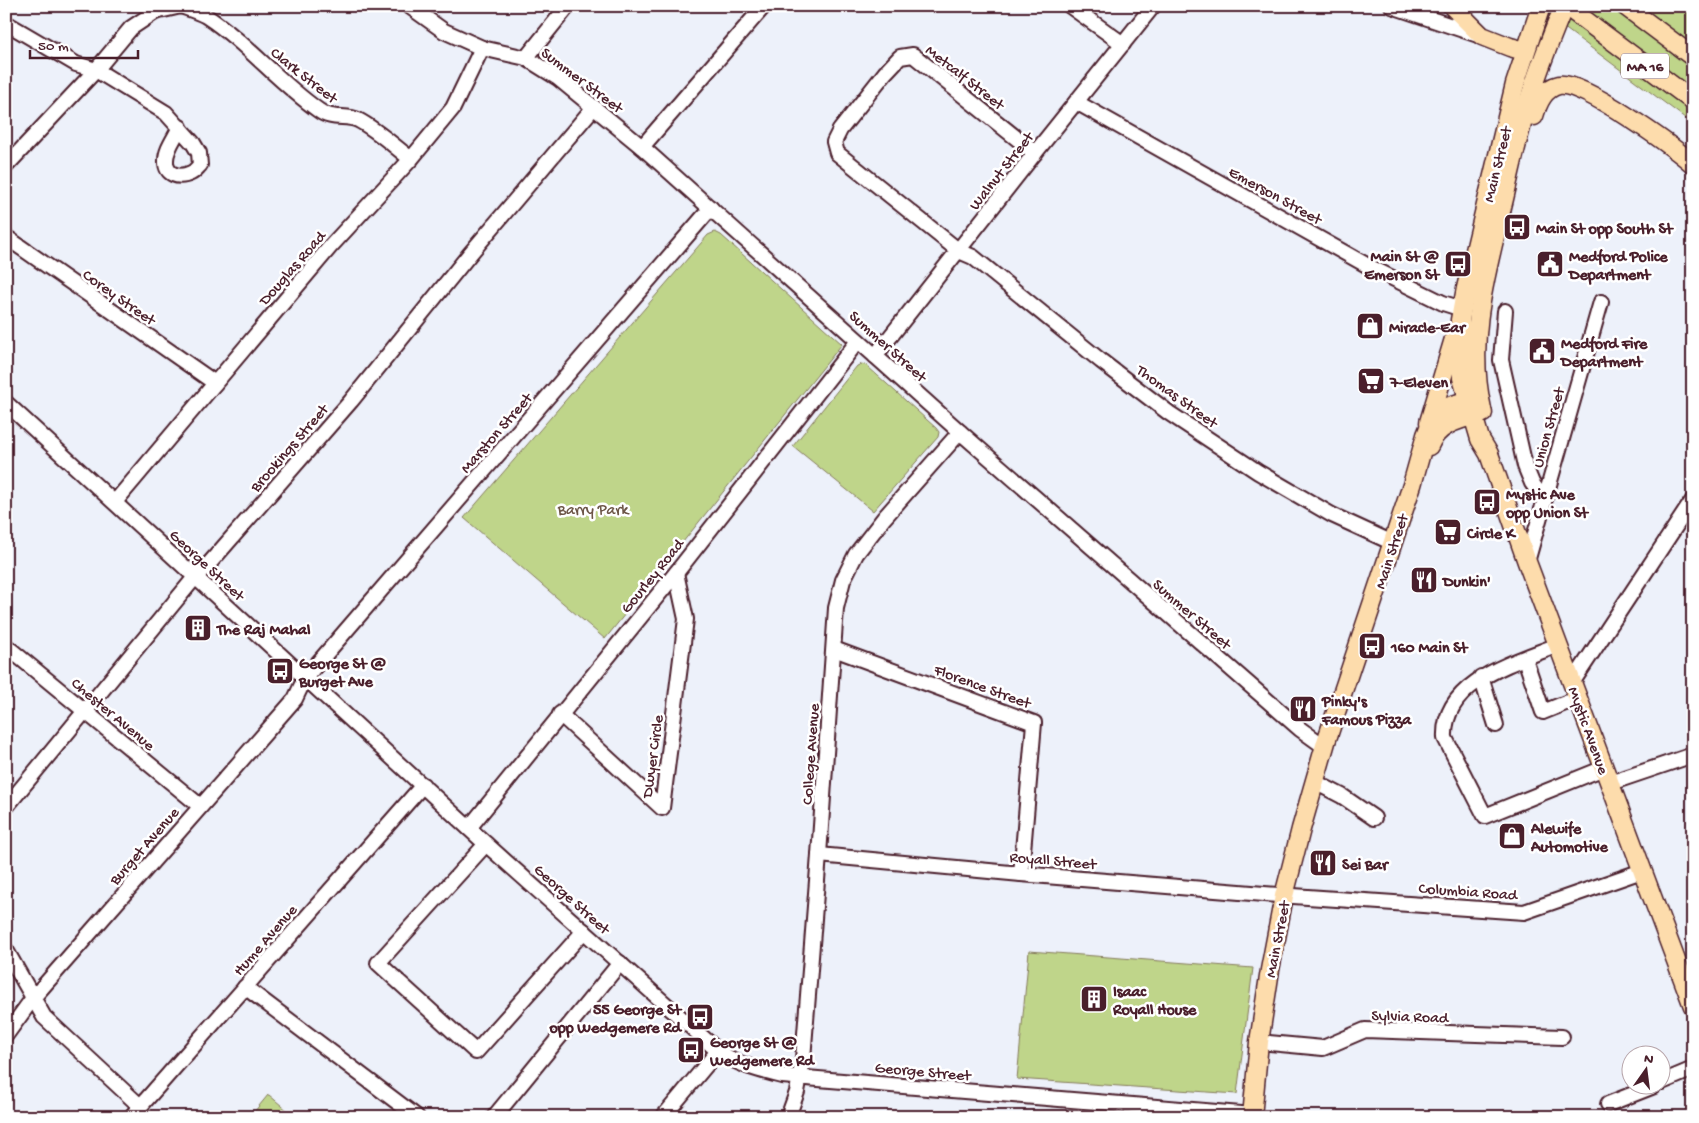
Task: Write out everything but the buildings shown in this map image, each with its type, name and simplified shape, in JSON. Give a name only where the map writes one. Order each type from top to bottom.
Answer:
[{"type":"main road","points":[[1452,6],[1482,36],[1515,49],[1526,51]]},
{"type":"main road","name":"Main Street","points":[[1476,407],[1461,372],[1461,314],[1515,84],[1541,6]]},
{"type":"main road","name":"Main Street","points":[[1476,407],[1478,312],[1482,291],[1525,112],[1555,28],[1565,6]]},
{"type":"main road","name":"MA 16","points":[[1565,6],[1693,102]]},
{"type":"main road","name":"MA 16","points":[[1625,6],[1693,57]]},
{"type":"main road","points":[[1507,186],[1523,155],[1540,100],[1549,90],[1560,85],[1579,89],[1612,108],[1665,141],[1693,164]]},
{"type":"main road","points":[[1426,435],[1461,314]]},
{"type":"main road","points":[[1412,485],[1432,440],[1439,430],[1476,407]]},
{"type":"main road","name":"Main Street","points":[[1252,1116],[1259,1042],[1284,896],[1325,747],[1432,420],[1440,411],[1476,407]]},
{"type":"main road","name":"Mystic Avenue","points":[[1476,407],[1489,444],[1489,454],[1527,562],[1693,1006]]},
{"type":"street","name":"Clark Street","points":[[6,166],[96,70],[131,28],[155,12],[181,6],[204,15],[241,43],[319,112],[331,117],[356,119],[382,136],[411,159]]},
{"type":"street","name":"Summer Street","points":[[409,6],[444,30],[482,48],[526,58],[558,78],[642,147],[960,432],[1300,729],[1325,747]]},
{"type":"street","points":[[526,58],[568,6]]},
{"type":"street","points":[[642,147],[764,6]]},
{"type":"street","points":[[1070,6],[1123,44]]},
{"type":"street","name":"Walnut Street","points":[[876,356],[1034,153],[1153,6]]},
{"type":"street","points":[[1392,6],[1482,36]]},
{"type":"street","points":[[6,23],[76,64],[96,70],[166,113],[180,128]]},
{"type":"street","points":[[1526,51],[1534,50],[1543,45],[1555,28]]},
{"type":"street","name":"Douglas Road","points":[[115,502],[330,247],[411,159],[453,108],[482,48]]},
{"type":"street","name":"Metcalf Street","points":[[959,251],[837,153],[834,142],[840,130],[900,57],[913,55],[1034,153]]},
{"type":"street","name":"Emerson Street","points":[[1076,102],[1370,267],[1443,303],[1461,314]]},
{"type":"street","name":"Brookings Street","points":[[6,807],[196,576],[208,566],[351,401],[469,256],[594,108]]},
{"type":"street","name":"Marston Street","points":[[305,678],[711,208]]},
{"type":"street","name":"Corey Street","points":[[6,236],[215,383]]},
{"type":"street","name":"Thomas Street","points":[[959,251],[973,257],[1101,361],[1176,418],[1266,477],[1332,515],[1393,543]]},
{"type":"street","name":"Union Street","points":[[1527,562],[1601,302]]},
{"type":"street","points":[[1505,311],[1501,360],[1525,466],[1532,483],[1544,500]]},
{"type":"street","name":"Gourley Road","points":[[469,828],[676,573],[858,341]]},
{"type":"street","name":"George Street","points":[[6,403],[486,844],[731,1060],[748,1068],[782,1076],[1252,1116]]},
{"type":"street","name":"College Avenue","points":[[788,1117],[797,1092],[803,1059],[836,608],[843,580],[856,554],[884,518],[960,432]]},
{"type":"street","points":[[1525,659],[1543,712],[1575,691],[1693,500]]},
{"type":"street","name":"Dwyer Circle","points":[[560,714],[662,808],[686,619],[676,573]]},
{"type":"street","points":[[1558,645],[1481,677],[1465,691],[1447,721],[1445,738],[1485,816],[1607,776],[1693,755]]},
{"type":"street","name":"Chester Avenue","points":[[6,646],[200,806]]},
{"type":"street","name":"Florence Street","points":[[834,649],[1034,723],[1021,874]]},
{"type":"street","points":[[1481,677],[1496,725]]},
{"type":"street","name":"Burget Avenue","points":[[6,1035],[33,998],[294,699],[305,678]]},
{"type":"street","points":[[1316,782],[1342,796],[1374,818]]},
{"type":"street","name":"Hume Avenue","points":[[135,1112],[423,785]]},
{"type":"street","points":[[486,844],[378,963],[476,1052],[584,931]]},
{"type":"street","name":"Royall Street","points":[[819,855],[1284,896]]},
{"type":"street","name":"Columbia Road","points":[[1284,896],[1524,912],[1642,871]]},
{"type":"street","points":[[6,950],[44,1017],[135,1112]]},
{"type":"street","points":[[494,1117],[620,963]]},
{"type":"street","points":[[245,987],[417,1117]]},
{"type":"street","name":"Sylvia Road","points":[[1259,1042],[1323,1048],[1365,1030],[1562,1037]]},
{"type":"street","points":[[663,1117],[718,1050]]},
{"type":"street","points":[[1672,1078],[1693,1070]]},
{"type":"street","points":[[1608,1104],[1628,1096]]},
{"type":"green space","points":[[1535,6],[1693,6],[1693,124]]},
{"type":"green space","name":"Barry Park","points":[[715,232],[721,235],[842,344],[605,639],[464,518],[708,235]]},
{"type":"green space","points":[[862,364],[867,366],[939,432],[938,437],[873,511],[793,446],[857,366]]},
{"type":"green space","points":[[1029,951],[1253,968],[1237,1094],[1017,1079]]},
{"type":"green space","points":[[269,1095],[295,1117],[250,1117]]},
{"type":"place","name":"Main St opp South St","points":[[1517,227]]},
{"type":"place","name":"Main St @ Emerson St","points":[[1458,264]]},
{"type":"place","name":"Medford Police Department","points":[[1550,264]]},
{"type":"place","name":"Miracle-Ear","points":[[1370,326]]},
{"type":"place","name":"Medford Fire Department","points":[[1542,351]]},
{"type":"place","name":"7-Eleven","points":[[1371,381]]},
{"type":"place","name":"Mystic Ave opp Union St","points":[[1487,502]]},
{"type":"place","name":"Circle K","points":[[1448,532]]},
{"type":"place","name":"Dunkin'","points":[[1424,580]]},
{"type":"place","name":"The Raj Mahal","points":[[198,628]]},
{"type":"place","name":"160 Main St","points":[[1372,646]]},
{"type":"place","name":"George St @ Burget Ave","points":[[280,671]]},
{"type":"place","name":"Pinky's Famous Pizza","points":[[1303,709]]},
{"type":"place","name":"Alewife Automotive","points":[[1512,836]]},
{"type":"place","name":"Sei Bar","points":[[1323,863]]},
{"type":"place","name":"Isaac Royall House","points":[[1094,999]]},
{"type":"place","name":"55 George St opp Wedgemere Rd","points":[[700,1017]]},
{"type":"place","name":"George St @ Wedgemere Rd","points":[[691,1050]]}]
